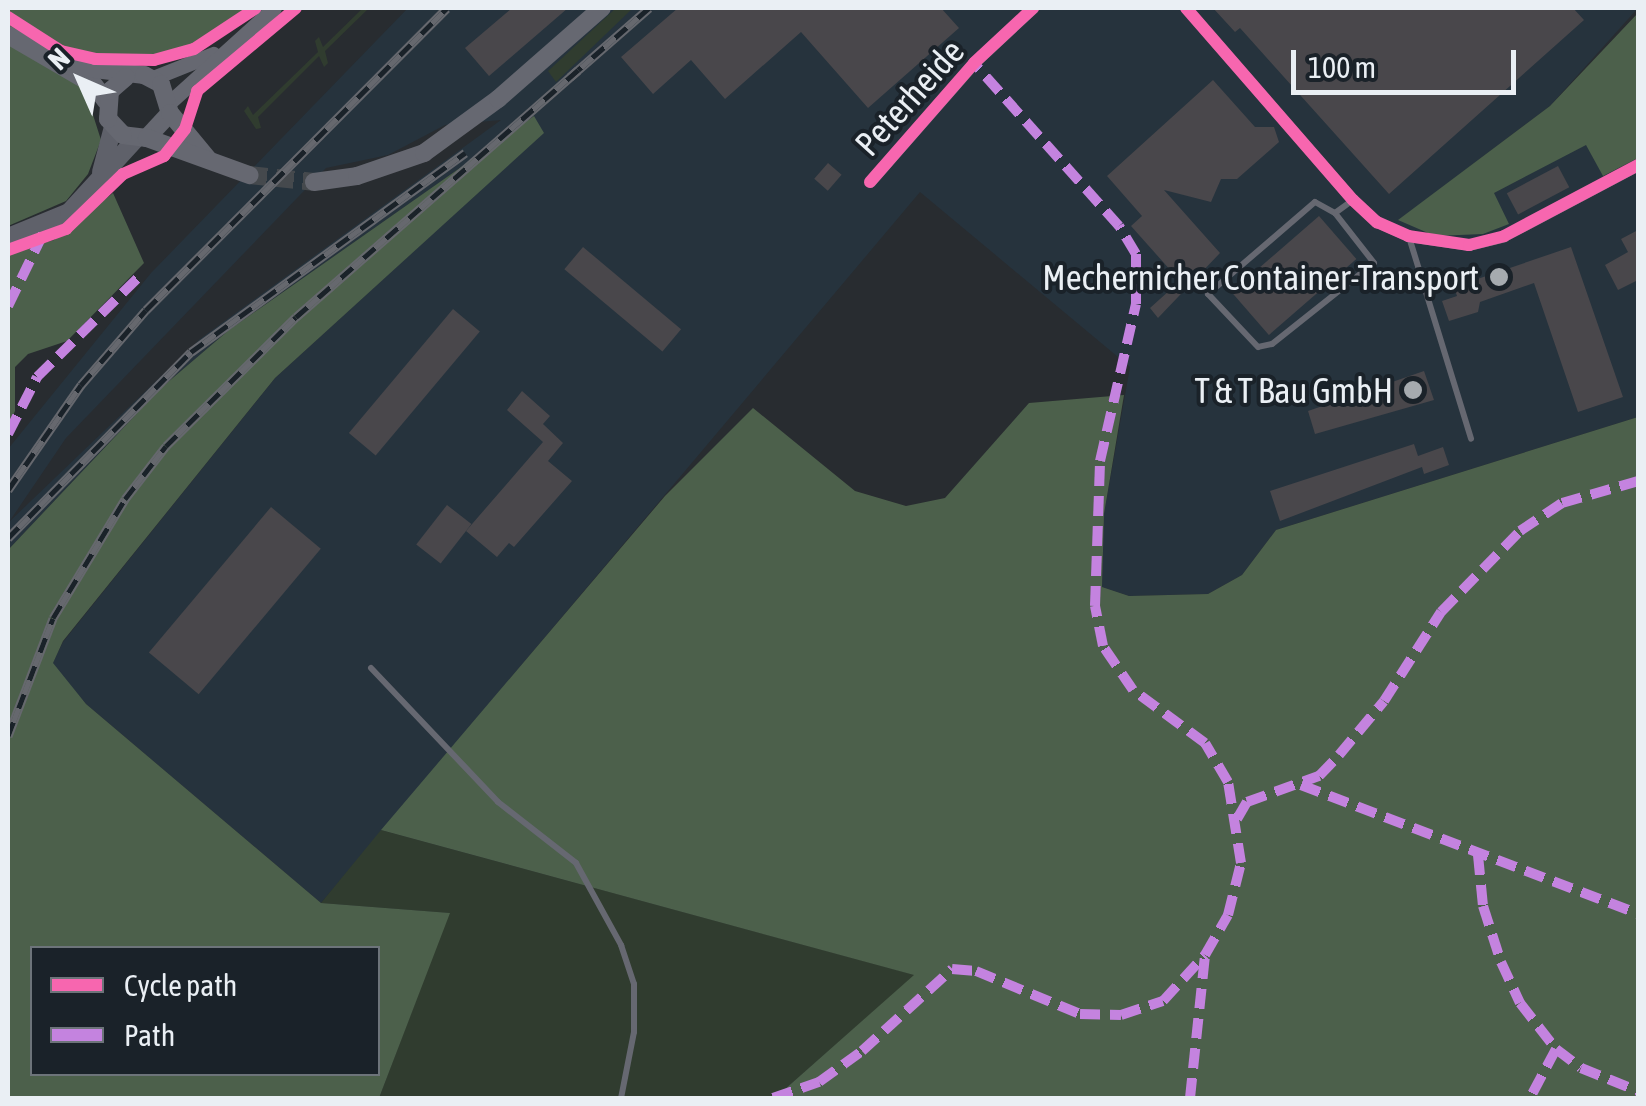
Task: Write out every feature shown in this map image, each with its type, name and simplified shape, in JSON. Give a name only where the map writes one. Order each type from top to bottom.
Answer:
[{"type":"main road","points":[[314,182],[357,176],[424,153],[498,99],[602,8]]},
{"type":"main road","points":[[8,35],[61,65],[106,100],[113,127],[98,182]]},
{"type":"main road","points":[[61,65],[153,78],[212,164]]},
{"type":"main road","points":[[106,100],[126,77]]},
{"type":"main road","points":[[8,238],[68,212],[170,108]]},
{"type":"main road","points":[[113,127],[249,175]]},
{"type":"street","points":[[170,108],[226,49],[274,8]]},
{"type":"street","name":"Peterheide","points":[[870,182],[974,63],[1034,8]]},
{"type":"street","points":[[1186,8],[1353,200],[1377,222],[1408,236],[1469,245],[1504,236],[1638,164]]},
{"type":"street","points":[[153,78],[226,49]]},
{"type":"lane","points":[[1335,213],[1353,200]]},
{"type":"lane","points":[[1315,202],[1335,213],[1374,263],[1272,344],[1258,347],[1208,294],[1315,202]]},
{"type":"lane","points":[[1408,236],[1471,440]]},
{"type":"lane","points":[[371,668],[498,802],[576,862],[621,946],[634,984],[634,1032],[621,1098]]},
{"type":"shaded area","points":[[408,8],[1638,8],[1550,106],[1399,220],[1493,193],[1586,144],[1603,175],[1638,158],[1638,417],[1276,530],[1242,575],[1208,594],[1129,596],[1102,587],[1104,514],[1130,367],[920,192],[321,903],[86,704],[52,664],[63,642],[275,378],[543,133],[533,117],[229,330],[161,388],[8,550],[8,449],[151,273]],"holes":[[[501,120],[200,339],[9,522],[66,438],[326,168],[388,155],[445,125]]]},
{"type":"green space","points":[[8,8],[250,8],[192,45],[155,55],[116,55],[87,96],[101,140],[88,174],[66,201],[8,226]]},
{"type":"green space","points":[[363,8],[369,8],[325,51],[328,63],[324,67],[319,56],[258,117],[261,128],[256,129],[244,111],[248,106],[253,115],[318,52],[315,41],[319,37],[323,47]]},
{"type":"green space","points":[[616,8],[633,8],[556,82],[548,71]]},
{"type":"green space","points":[[1638,13],[1638,158],[1603,176],[1586,145],[1494,193],[1509,224],[1483,234],[1435,236],[1398,220],[1550,106]]},
{"type":"green space","points":[[534,116],[544,133],[275,378],[63,641],[53,663],[86,704],[321,903],[450,913],[379,1098],[8,1098],[8,550],[161,388],[229,330]]},
{"type":"green space","points":[[113,193],[144,263],[67,341],[28,354],[15,367],[15,411],[8,427],[8,254],[54,240]]},
{"type":"green space","points":[[1124,395],[1104,514],[1102,587],[1129,596],[1208,594],[1242,575],[1276,530],[1638,417],[1638,1098],[775,1098],[914,975],[381,830],[665,496],[753,408],[855,491],[906,506],[945,498],[1029,403]]},
{"type":"green space","points":[[381,830],[915,975],[775,1098],[379,1098],[449,913],[321,903]]},
{"type":"building","points":[[512,8],[568,8],[489,76],[465,48]]},
{"type":"building","points":[[678,8],[941,8],[959,28],[868,108],[801,32],[725,99],[691,60],[653,94],[621,57]]},
{"type":"building","points":[[1213,8],[1573,8],[1584,20],[1389,194],[1240,28],[1235,32]]},
{"type":"building","points":[[1213,80],[1255,127],[1274,127],[1279,142],[1237,179],[1221,179],[1211,202],[1164,190],[1220,253],[1158,318],[1150,308],[1180,281],[1131,226],[1142,216],[1107,176]]},
{"type":"building","points":[[828,163],[842,175],[828,191],[814,179]]},
{"type":"building","points":[[1558,166],[1569,187],[1518,214],[1507,193]]},
{"type":"building","points":[[1319,216],[1356,259],[1269,335],[1231,292]]},
{"type":"building","points":[[1638,230],[1638,280],[1618,290],[1605,265],[1628,252],[1621,239]]},
{"type":"building","points":[[583,247],[681,329],[662,351],[564,269]]},
{"type":"building","points":[[1571,247],[1623,397],[1578,412],[1534,283],[1480,302],[1478,312],[1449,321],[1442,301],[1457,296],[1454,287]]},
{"type":"building","points":[[453,309],[480,331],[376,456],[349,433]]},
{"type":"building","points":[[1424,371],[1434,400],[1315,434],[1308,411]]},
{"type":"building","points":[[522,391],[550,416],[543,424],[563,443],[548,461],[572,481],[514,547],[509,543],[497,557],[466,531],[543,442],[507,410]]},
{"type":"building","points":[[1414,444],[1418,456],[1443,447],[1449,465],[1424,474],[1422,467],[1280,521],[1270,491]]},
{"type":"building","points":[[447,505],[471,524],[441,563],[416,544]]},
{"type":"building","points":[[271,507],[321,549],[199,694],[149,653]]},
{"type":"tunnel","points":[[249,175],[314,182]]},
{"type":"railway","points":[[8,490],[81,385],[146,310],[447,8]]},
{"type":"railway","points":[[570,77],[649,8]]},
{"type":"railway","points":[[8,736],[53,618],[125,499],[166,446],[296,317],[578,70]]},
{"type":"railway","points":[[8,538],[191,352],[465,153]]},
{"type":"marked path","points":[[773,1098],[819,1082],[862,1051],[952,969],[976,971],[1080,1014],[1121,1015],[1163,1001],[1205,955],[1228,915],[1241,863],[1228,782],[1205,743],[1133,690],[1103,646],[1095,606],[1100,461],[1136,304],[1136,254],[1119,226],[974,63]]},
{"type":"marked path","points":[[8,306],[43,234]]},
{"type":"marked path","points":[[8,434],[37,377],[143,273]]},
{"type":"marked path","points":[[1237,819],[1247,802],[1319,776],[1384,701],[1441,612],[1520,531],[1562,503],[1638,481]]},
{"type":"marked path","points":[[1301,785],[1638,914]]},
{"type":"marked path","points":[[1478,855],[1483,906],[1501,962],[1520,1003],[1556,1049],[1530,1098]]},
{"type":"marked path","points":[[1190,1098],[1205,955]]},
{"type":"marked path","points":[[1556,1049],[1581,1068],[1638,1091]]},
{"type":"cycle path","points":[[8,17],[61,51],[95,59],[154,60],[194,49],[256,8]]},
{"type":"cycle path","points":[[8,250],[66,229],[123,174],[164,156],[185,129],[197,91],[296,8]]},
{"type":"cycle path","points":[[870,182],[974,63],[1033,8]]},
{"type":"cycle path","points":[[1186,8],[1353,200],[1377,222],[1408,236],[1469,245],[1504,236],[1638,165]]},
{"type":"place","name":"Mechernicher Container-Transport","points":[[1499,277]]},
{"type":"place","name":"T & T Bau GmbH","points":[[1413,390]]}]
